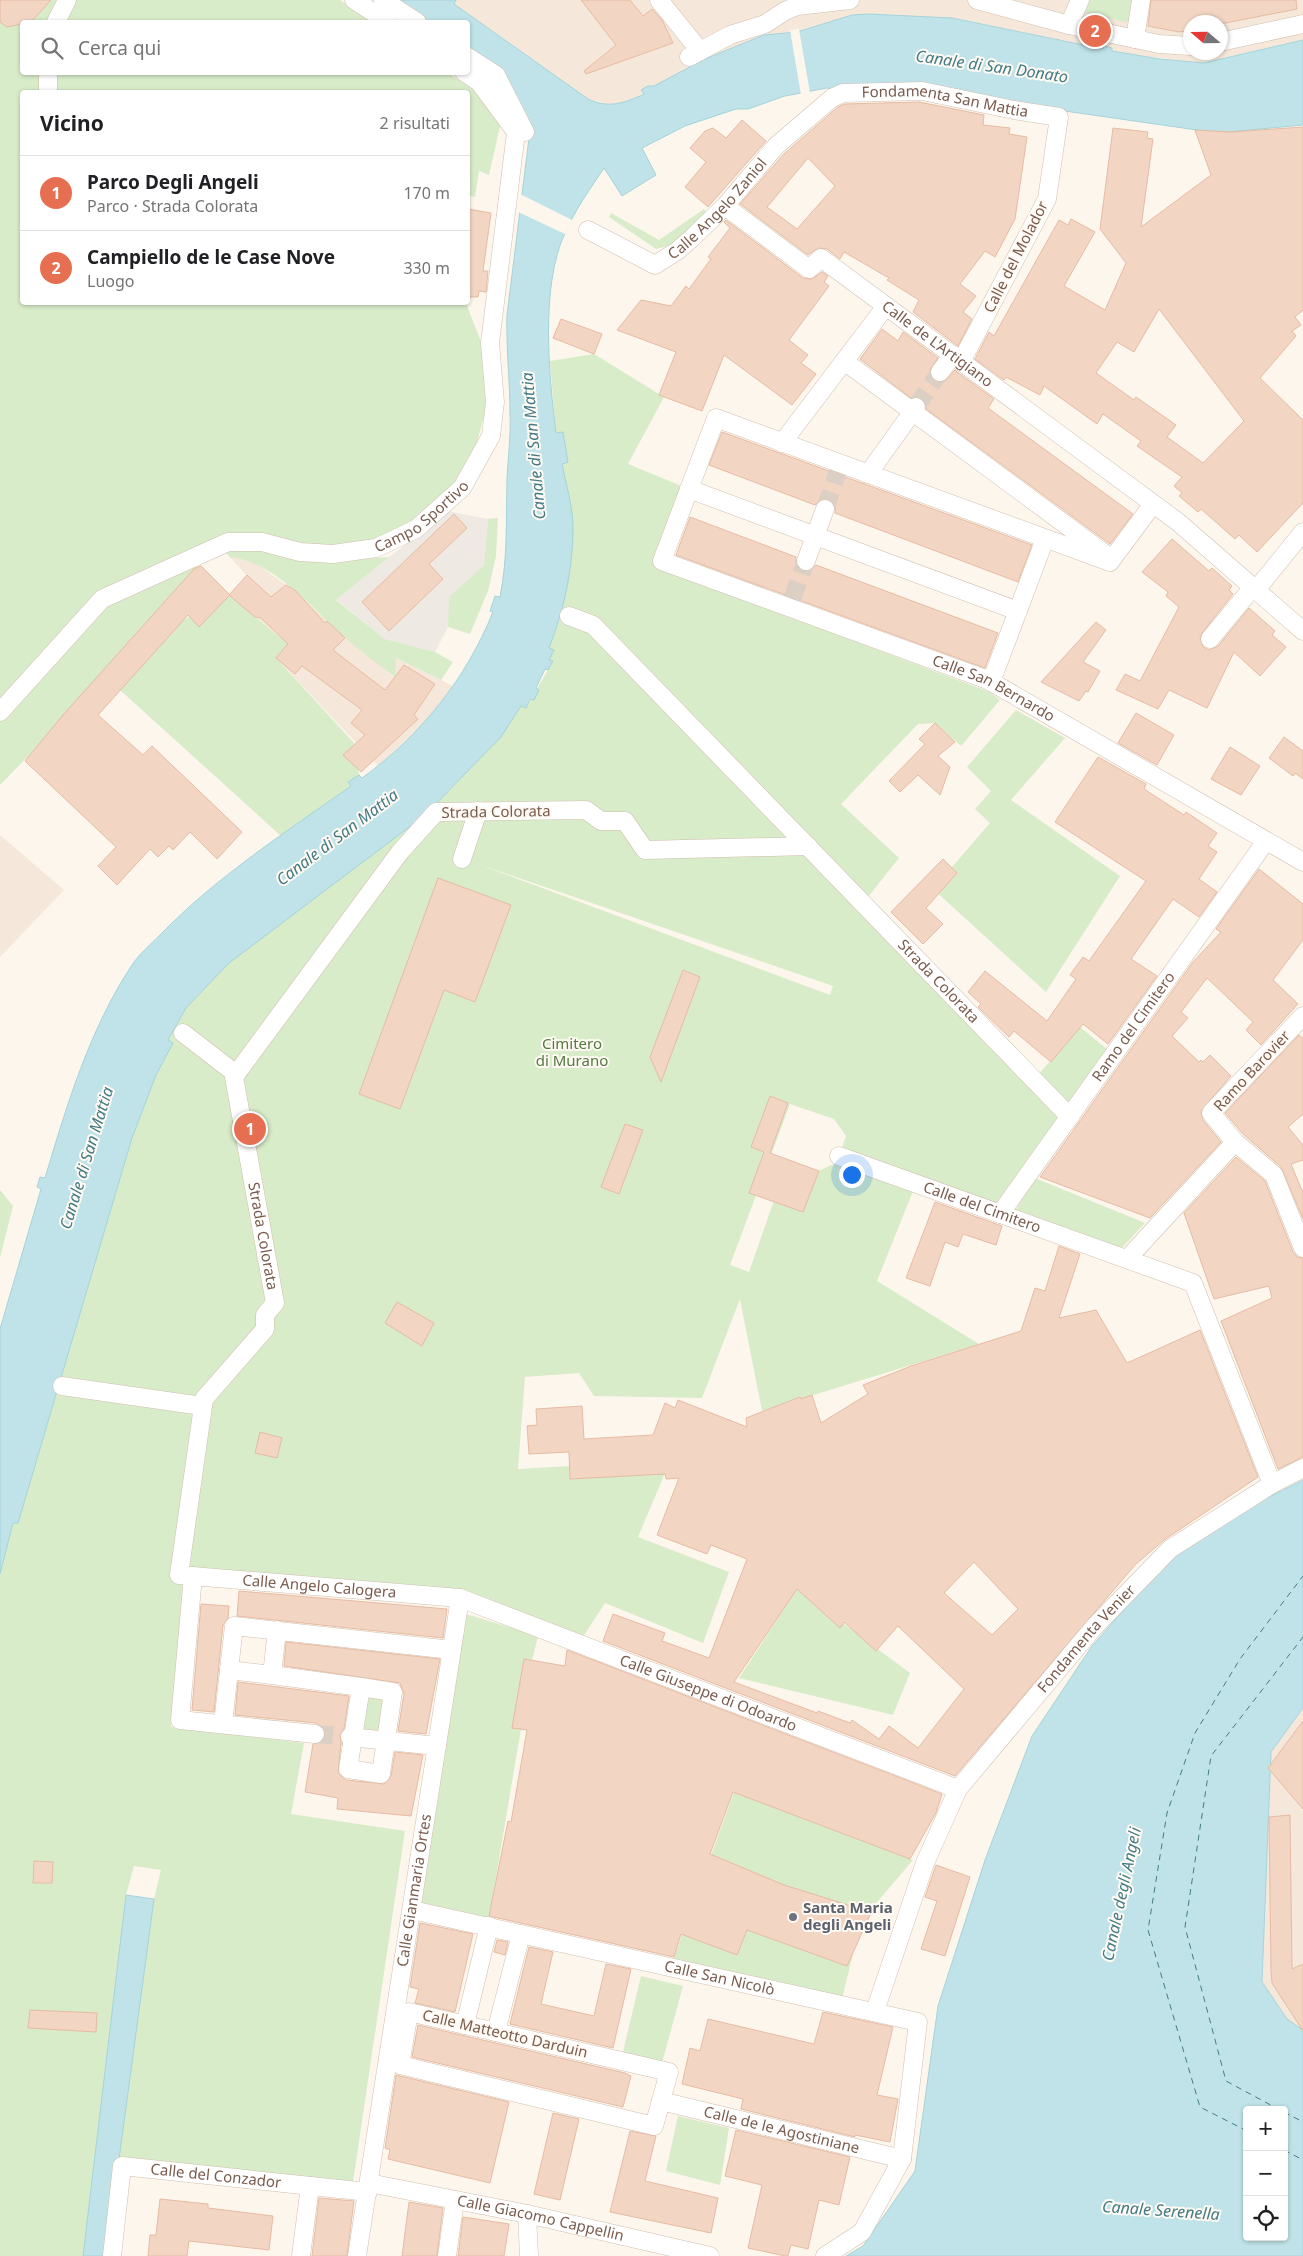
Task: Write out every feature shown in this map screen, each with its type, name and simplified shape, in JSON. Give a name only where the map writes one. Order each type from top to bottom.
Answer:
[{"type":"street","points":[[57,20],[67,0]]},
{"type":"street","points":[[354,0],[385,20]]},
{"type":"street","points":[[383,0],[414,20]]},
{"type":"street","points":[[659,0],[695,54],[792,12],[850,0]]},
{"type":"street","points":[[977,0],[1070,25],[1135,39],[1183,46]]},
{"type":"street","points":[[1070,25],[1080,0]]},
{"type":"street","points":[[1135,39],[1141,0]]},
{"type":"street","points":[[1228,40],[1303,24]]},
{"type":"street","points":[[470,58],[496,75],[526,130],[521,167],[514,166]]},
{"type":"street","points":[[48,75],[48,90]]},
{"type":"street","name":"Campo Sportivo","points":[[0,712],[102,599],[228,542],[262,542],[300,552],[333,554],[376,548],[416,529],[462,488],[490,436],[495,402],[490,342],[512,203],[516,132],[479,82],[468,75]]},
{"type":"street","name":"Fondamenta San Mattia","points":[[832,98],[843,93],[922,91],[1014,110],[1059,117]]},
{"type":"street","name":"Calle Angelo Zaniol","points":[[588,230],[655,265],[677,251],[725,206],[776,146],[809,113],[832,98]]},
{"type":"street","name":"Calle del Molador","points":[[940,372],[957,359],[1047,200],[1059,117]]},
{"type":"street","name":"Calle de L'Artigiano","points":[[725,206],[809,269],[821,258],[1178,522],[1303,631]]},
{"type":"street","points":[[782,443],[886,306]]},
{"type":"street","points":[[844,361],[915,409],[1112,559]]},
{"type":"street","points":[[868,474],[915,409]]},
{"type":"street","points":[[1018,611],[689,488],[716,418],[840,467],[868,474],[1110,562],[1153,504]]},
{"type":"street","name":"Calle San Bernardo","points":[[689,488],[662,561],[790,603],[991,682],[1266,841],[1301,857]]},
{"type":"street","points":[[806,561],[825,509]]},
{"type":"street","points":[[1210,639],[1303,532]]},
{"type":"street","points":[[991,682],[1044,539]]},
{"type":"street","name":"Strada Colorata","points":[[569,616],[594,624],[1070,1117]]},
{"type":"street","name":"Strada Colorata","points":[[223,1724],[180,1720],[186,1576],[202,1406],[204,1399],[265,1329],[265,1315],[275,1303],[234,1077],[400,852],[436,812],[586,810],[601,821],[625,822],[645,850],[808,846]]},
{"type":"street","points":[[462,859],[478,811]]},
{"type":"street","name":"Ramo del Cimitero","points":[[1000,1214],[1266,841]]},
{"type":"street","name":"Ramo Barovier","points":[[1303,1016],[1211,1113],[1236,1142],[1274,1175],[1303,1248]]},
{"type":"street","points":[[183,1033],[236,1074]]},
{"type":"street","points":[[1127,1260],[1236,1142]]},
{"type":"street","name":"Calle del Cimitero","points":[[839,1156],[1193,1283],[1272,1484]]},
{"type":"street","points":[[62,1386],[202,1406]]},
{"type":"street","name":"Fondamenta Venier","points":[[875,2012],[925,1864],[958,1788],[1095,1626],[1170,1549],[1272,1484],[1303,1468]]},
{"type":"street","name":"Calle Angelo Calogera","points":[[186,1576],[460,1598]]},
{"type":"street","name":"Calle Giuseppe di Odoardo","points":[[460,1598],[958,1788]]},
{"type":"street","name":"Calle Gianmaria Ortes","points":[[358,2256],[460,1598]]},
{"type":"street","points":[[315,1734],[223,1724],[234,1626],[452,1650]]},
{"type":"street","points":[[272,1675],[277,1630]]},
{"type":"street","points":[[229,1670],[272,1675],[361,1687],[394,1692],[380,1774],[348,1769],[361,1687]]},
{"type":"street","points":[[352,1738],[437,1746]]},
{"type":"street","name":"Calle San Nicolò","points":[[412,1910],[918,2022],[902,2159]]},
{"type":"street","points":[[465,2025],[489,1926]]},
{"type":"street","points":[[496,2032],[521,1934]]},
{"type":"street","name":"Calle Matteotto Darduin","points":[[409,2012],[496,2032],[669,2072],[654,2126],[400,2065],[409,2012]]},
{"type":"street","name":"Calle de le Agostiniane","points":[[661,2101],[902,2159]]},
{"type":"street","points":[[825,2256],[862,2232],[902,2159]]},
{"type":"street","name":"Calle del Conzador","points":[[112,2256],[122,2166],[310,2186],[369,2187]]},
{"type":"street","points":[[301,2256],[310,2186]]},
{"type":"street","name":"Calle Giacomo Cappellin","points":[[369,2187],[455,2200],[527,2214],[710,2256]]},
{"type":"street","points":[[447,2256],[455,2200]]},
{"type":"street","points":[[527,2214],[529,2256]]},
{"type":"shaded area","points":[[456,0],[1303,0],[1303,40],[1228,57],[1228,15],[1183,15],[1183,60],[1217,60],[1204,63],[1112,51],[1112,48],[1103,49],[952,18],[869,14],[852,15],[799,32],[764,35],[705,59],[626,102],[611,105],[588,99],[454,4]]},
{"type":"shaded area","points":[[448,511],[488,519],[484,565],[450,597],[448,627],[435,652],[385,639],[336,599]]},
{"type":"shaded area","points":[[230,557],[244,558],[257,564],[286,585],[394,677],[396,658],[453,686],[424,723],[378,766],[276,658],[288,644],[230,595],[247,576]]},
{"type":"shaded area","points":[[0,835],[64,890],[0,957]]},
{"type":"shaded area","points":[[1303,1708],[1303,2030],[1287,2019],[1262,1982],[1271,1752]]},
{"type":"green space","points":[[0,0],[340,0],[371,20],[20,20],[20,75],[451,75],[473,89],[501,122],[489,175],[479,171],[475,197],[470,196],[470,90],[20,90],[20,305],[467,305],[483,347],[488,402],[475,449],[451,489],[414,521],[363,546],[334,549],[271,539],[249,533],[233,534],[91,601],[0,701]]},
{"type":"green space","points":[[1084,0],[1137,0],[1135,24],[1079,12]]},
{"type":"green space","points":[[704,209],[707,213],[672,245],[656,249],[609,217],[611,213],[659,240]]},
{"type":"green space","name":"Cimitero di Murano","points":[[594,354],[664,397],[628,464],[689,489],[658,568],[990,692],[1000,700],[961,746],[935,723],[918,724],[841,804],[899,858],[868,897],[1038,1075],[1080,1027],[1114,1055],[1000,1214],[839,1156],[846,1136],[834,1119],[790,1104],[730,1265],[749,1272],[788,1160],[818,1171],[834,1164],[913,1191],[877,1281],[979,1344],[762,1411],[740,1299],[702,1398],[594,1396],[579,1373],[525,1377],[518,1469],[570,1466],[571,1479],[665,1473],[638,1537],[729,1572],[703,1643],[605,1603],[583,1637],[518,1612],[189,1569],[192,1539],[171,1727],[304,1743],[291,1814],[405,1831],[353,2182],[118,2161],[154,1899],[161,1870],[134,1866],[126,1895],[83,2256],[0,2256],[0,1574],[13,1522],[18,1523],[132,1138],[156,1075],[173,1043],[168,1040],[186,1008],[229,963],[294,913],[501,737],[521,706],[526,708],[553,661],[549,660],[549,648],[562,613],[573,526],[562,464],[568,462],[562,432],[556,434],[550,361]],"holes":[[[478,864],[833,986],[830,995]]]},
{"type":"green space","points":[[498,518],[496,556],[488,591],[470,634],[448,627],[449,597],[484,565],[488,519]]},
{"type":"green space","points":[[256,549],[324,562],[389,557],[336,600],[385,639],[435,652],[453,662],[441,680],[396,658],[395,677],[344,637],[292,588],[262,567],[246,560],[230,557],[224,551]]},
{"type":"green space","points":[[199,564],[41,743],[0,785],[0,717],[109,604]]},
{"type":"green space","points":[[229,595],[288,644],[276,658],[355,744],[359,775],[348,782],[351,786],[281,836],[120,690],[182,621]]},
{"type":"green space","points":[[1016,710],[1065,738],[1011,800],[1120,876],[1046,992],[933,889],[990,823],[975,809],[991,791],[967,767]]},
{"type":"green space","points":[[1035,1178],[1145,1223],[1121,1249],[1014,1213]]},
{"type":"green space","points":[[0,1190],[13,1206],[0,1258]]},
{"type":"green space","points":[[797,1589],[910,1673],[893,1715],[739,1678]]},
{"type":"green space","points":[[466,1614],[538,1636],[532,1660],[524,1659],[521,1729],[489,1918],[419,1902]]},
{"type":"green space","points":[[362,1692],[390,1696],[384,1737],[357,1733]]},
{"type":"green space","points":[[734,1792],[913,1860],[861,1921],[842,1999],[673,1960]]},
{"type":"green space","points":[[641,1976],[683,1986],[662,2063],[623,2052]]},
{"type":"green space","points":[[678,2116],[729,2128],[720,2185],[666,2171]]},
{"type":"water","points":[[390,0],[456,0],[454,4],[588,99],[603,104],[616,104],[644,94],[641,90],[648,86],[654,86],[705,59],[764,35],[797,32],[852,15],[869,14],[952,18],[1103,49],[1104,46],[1112,48],[1112,51],[1160,59],[1204,63],[1228,60],[1228,57],[1303,40],[1303,125],[1218,133],[1023,105],[827,88],[785,96],[748,109],[736,109],[685,126],[642,148],[656,175],[622,196],[604,168],[578,208],[565,233],[557,255],[549,305],[549,359],[553,410],[556,433],[563,432],[568,462],[562,464],[573,520],[573,543],[567,589],[549,648],[554,650],[549,660],[553,661],[548,670],[545,669],[536,688],[539,690],[534,700],[530,699],[526,708],[521,706],[501,737],[424,816],[229,963],[186,1008],[168,1040],[173,1043],[156,1075],[132,1138],[18,1523],[13,1523],[0,1574],[0,1329],[41,1189],[37,1187],[40,1177],[45,1178],[71,1096],[103,1015],[135,961],[145,949],[204,894],[252,856],[351,786],[348,782],[359,775],[362,778],[383,762],[422,725],[455,683],[482,637],[493,612],[490,611],[495,596],[500,597],[505,553],[510,430],[507,315],[530,130],[470,55],[470,20],[421,20]]},
{"type":"water","points":[[1303,1480],[1303,1708],[1271,1752],[1262,1982],[1287,2019],[1303,2030],[1303,2256],[846,2256],[863,2246],[915,2171],[938,2006],[985,1860],[1032,1736],[1092,1646],[1168,1560],[1255,1504]]},
{"type":"water","points":[[126,1895],[154,1899],[106,2256],[83,2256]]},
{"type":"pier","points":[[799,29],[810,93],[801,95],[790,30]]},
{"type":"pier","points":[[520,194],[572,220],[565,234],[516,211]]},
{"type":"building","points":[[0,0],[51,0],[33,20],[20,20],[20,24],[7,27],[0,22]]},
{"type":"building","points":[[581,0],[630,0],[643,16],[652,9],[662,20],[673,43],[586,74],[584,71],[616,45]]},
{"type":"building","points":[[1151,0],[1296,0],[1297,9],[1228,22],[1228,15],[1183,15],[1183,31],[1179,32],[1148,26]]},
{"type":"building","points":[[919,102],[984,115],[983,125],[1010,128],[1009,134],[1027,137],[1015,219],[995,257],[985,251],[960,284],[976,296],[963,312],[972,319],[958,346],[913,312],[919,300],[887,280],[889,278],[844,252],[840,259],[827,249],[818,248],[808,255],[740,204],[784,154],[838,107],[845,104]],"holes":[[[808,158],[835,186],[797,229],[767,207]]]},
{"type":"building","points":[[742,120],[766,141],[708,207],[685,187],[706,162],[690,148],[705,131],[713,128],[726,138]]},
{"type":"building","points":[[1303,127],[1303,310],[1295,317],[1301,325],[1292,331],[1296,336],[1260,378],[1303,420],[1303,503],[1257,552],[1239,535],[1235,539],[1201,509],[1198,512],[1179,496],[1182,493],[1174,486],[1182,477],[1137,446],[1141,441],[1103,414],[1097,424],[1044,386],[1040,395],[1006,377],[1004,380],[975,359],[989,332],[994,336],[1059,220],[1068,225],[1071,219],[1095,232],[1064,286],[1105,310],[1126,263],[1100,229],[1113,128],[1148,132],[1147,138],[1153,139],[1141,227],[1211,175],[1195,130],[1231,132]],"holes":[[[1159,309],[1244,421],[1203,463],[1167,437],[1176,425],[1136,397],[1134,400],[1096,373],[1117,342],[1134,352]]]},
{"type":"building","points":[[470,209],[491,213],[483,271],[488,271],[486,292],[479,291],[478,297],[470,297]]},
{"type":"building","points":[[726,220],[803,278],[812,279],[822,272],[828,276],[824,282],[829,286],[789,340],[808,355],[801,363],[816,374],[792,405],[724,355],[702,411],[659,395],[676,352],[617,330],[641,300],[671,306],[686,286],[689,289],[711,259],[708,257],[730,228],[724,222]]},
{"type":"building","points":[[561,319],[602,334],[594,354],[553,338]]},
{"type":"building","points":[[882,329],[898,341],[903,332],[938,358],[930,370],[933,380],[944,382],[955,370],[994,399],[988,408],[1133,514],[1110,544],[926,409],[923,399],[911,398],[860,359]]},
{"type":"building","points":[[722,432],[1032,545],[1018,582],[835,513],[835,507],[829,499],[823,499],[815,505],[709,465]]},
{"type":"building","points":[[454,514],[467,528],[429,564],[443,579],[389,631],[362,602]]},
{"type":"building","points":[[690,517],[796,557],[796,563],[802,571],[808,571],[816,565],[998,633],[985,668],[676,555]]},
{"type":"building","points":[[1172,539],[1209,571],[1212,568],[1232,586],[1229,590],[1233,594],[1202,633],[1200,638],[1203,647],[1209,650],[1218,646],[1249,608],[1275,631],[1272,635],[1286,647],[1260,676],[1234,652],[1207,708],[1169,690],[1158,709],[1116,690],[1125,674],[1140,681],[1179,607],[1166,596],[1168,592],[1142,572]]},
{"type":"building","points":[[201,566],[230,595],[199,627],[188,615],[98,715],[143,755],[152,746],[242,832],[217,859],[190,832],[173,850],[169,846],[158,857],[150,849],[117,885],[98,866],[116,847],[25,761],[63,715],[194,569]]},
{"type":"building","points":[[247,575],[271,597],[286,585],[295,590],[325,623],[327,621],[345,638],[333,650],[385,690],[404,665],[435,684],[414,715],[418,719],[361,772],[343,755],[365,735],[351,723],[362,710],[302,666],[295,674],[276,658],[288,644],[261,618],[255,617],[229,595]]},
{"type":"building","points":[[1096,622],[1106,630],[1083,662],[1100,671],[1088,692],[1086,691],[1079,701],[1041,682]]},
{"type":"building","points":[[1136,713],[1174,735],[1157,765],[1118,743]]},
{"type":"building","points":[[935,723],[955,742],[938,756],[950,767],[940,795],[918,775],[900,792],[889,781],[925,744],[919,739]]},
{"type":"building","points":[[1284,737],[1303,751],[1303,779],[1295,773],[1293,776],[1269,758]]},
{"type":"building","points":[[1230,747],[1260,766],[1241,795],[1211,779]]},
{"type":"building","points":[[1098,757],[1146,784],[1144,789],[1184,815],[1186,812],[1217,833],[1208,846],[1217,852],[1199,879],[1217,892],[1199,917],[1173,899],[1131,959],[1157,976],[1108,1044],[1083,1024],[1051,1062],[1014,1031],[1009,1037],[978,1007],[981,1004],[968,992],[985,971],[1047,1021],[1076,979],[1070,975],[1083,957],[1089,961],[1146,881],[1055,822]]},
{"type":"building","points":[[943,859],[957,873],[926,908],[943,924],[923,944],[891,912]]},
{"type":"building","points":[[1259,869],[1303,904],[1303,940],[1273,980],[1298,1004],[1261,1045],[1246,1030],[1253,1022],[1207,978],[1181,1012],[1188,1018],[1172,1036],[1199,1062],[1201,1060],[1203,1062],[1210,1055],[1231,1076],[1201,1111],[1203,1120],[1221,1142],[1150,1218],[1040,1177],[1193,962],[1221,932],[1216,929]]},
{"type":"building","points":[[438,878],[511,905],[475,1002],[444,990],[400,1109],[359,1094]]},
{"type":"building","points":[[683,970],[700,977],[661,1082],[650,1057]]},
{"type":"building","points":[[1299,1035],[1303,1038],[1303,1114],[1288,1127],[1303,1145],[1303,1160],[1291,1164],[1303,1193],[1303,1219],[1281,1167],[1243,1134],[1225,1113]]},
{"type":"building","points":[[770,1096],[788,1103],[770,1153],[819,1171],[803,1212],[749,1193],[764,1152],[751,1147]]},
{"type":"building","points":[[625,1124],[643,1130],[619,1194],[601,1187]]},
{"type":"building","points":[[1236,1157],[1265,1181],[1293,1252],[1297,1257],[1303,1258],[1303,1457],[1278,1469],[1221,1321],[1272,1298],[1269,1286],[1214,1299],[1184,1213]]},
{"type":"building","points":[[935,1202],[1002,1226],[996,1245],[963,1234],[958,1247],[945,1242],[930,1286],[906,1278]]},
{"type":"building","points":[[1059,1246],[1080,1254],[1059,1318],[1096,1310],[1127,1363],[1200,1330],[1258,1477],[1164,1540],[1135,1565],[955,1776],[603,1641],[613,1614],[665,1633],[662,1641],[709,1658],[747,1559],[711,1545],[707,1554],[657,1535],[679,1478],[666,1479],[665,1474],[570,1479],[569,1452],[529,1454],[527,1426],[537,1425],[536,1409],[582,1406],[584,1439],[653,1435],[665,1403],[675,1408],[678,1400],[747,1427],[746,1418],[800,1397],[801,1399],[812,1395],[821,1423],[868,1394],[863,1385],[911,1366],[1021,1331],[1035,1288],[1045,1291]],"holes":[[[974,1562],[1018,1609],[992,1635],[944,1593]],[[797,1589],[840,1628],[844,1622],[876,1651],[898,1626],[964,1689],[918,1748],[889,1726],[879,1739],[852,1720],[850,1723],[818,1711],[817,1713],[734,1682]]]},
{"type":"building","points":[[397,1302],[434,1323],[422,1346],[385,1323]]},
{"type":"building","points":[[260,1432],[282,1438],[277,1458],[255,1453]]},
{"type":"building","points":[[239,1591],[447,1609],[443,1638],[237,1616]]},
{"type":"building","points":[[201,1604],[229,1606],[228,1618],[223,1625],[214,1712],[192,1710]]},
{"type":"building","points":[[286,1642],[440,1659],[426,1734],[398,1731],[404,1694],[400,1683],[284,1666]]},
{"type":"building","points":[[567,1650],[942,1794],[936,1813],[910,1859],[733,1792],[710,1854],[784,1885],[845,1904],[870,1915],[847,1966],[747,1930],[737,1955],[681,1934],[674,1957],[489,1916],[508,1821],[511,1822],[527,1730],[512,1728],[524,1659],[565,1666]]},
{"type":"building","points":[[238,1682],[349,1696],[344,1729],[340,1735],[338,1773],[346,1780],[384,1784],[391,1776],[395,1752],[423,1755],[411,1816],[337,1809],[338,1798],[305,1792],[313,1744],[323,1741],[324,1729],[316,1723],[235,1715]]},
{"type":"building","points":[[1303,1721],[1303,1809],[1268,1768]]},
{"type":"building","points":[[1290,1815],[1292,1969],[1303,1964],[1303,2031],[1272,1983],[1271,1971],[1269,1817]]},
{"type":"building","points":[[34,1861],[53,1862],[52,1883],[33,1883]]},
{"type":"building","points":[[936,1865],[970,1877],[945,1956],[921,1949],[937,1901],[925,1897]]},
{"type":"building","points":[[420,1923],[473,1934],[455,2012],[415,2003],[419,1989],[410,1987]]},
{"type":"building","points":[[497,1940],[508,1942],[505,1955],[494,1952]]},
{"type":"building","points":[[529,1947],[553,1952],[541,2004],[594,2016],[606,1964],[631,1969],[613,2048],[510,2024]]},
{"type":"building","points":[[30,2010],[97,2013],[96,2032],[28,2028]]},
{"type":"building","points":[[823,2012],[893,2027],[877,2095],[898,2099],[890,2142],[855,2135],[855,2137],[741,2109],[743,2099],[682,2084],[690,2048],[700,2051],[708,2019],[814,2044]]},
{"type":"building","points":[[418,2025],[625,2073],[631,2076],[623,2107],[412,2057]]},
{"type":"building","points":[[396,2075],[509,2102],[490,2183],[388,2159],[390,2150],[385,2148]]},
{"type":"building","points":[[553,2113],[579,2119],[560,2200],[534,2194]]},
{"type":"building","points":[[736,2130],[850,2157],[839,2205],[819,2200],[808,2249],[791,2245],[788,2256],[785,2256],[748,2248],[762,2185],[725,2176]]},
{"type":"building","points":[[630,2131],[656,2136],[645,2181],[718,2198],[711,2233],[610,2212]]},
{"type":"building","points":[[319,2198],[354,2201],[347,2256],[312,2256]]},
{"type":"building","points":[[160,2199],[208,2204],[208,2208],[273,2216],[269,2250],[189,2241],[187,2256],[148,2256],[150,2235],[156,2235]]},
{"type":"building","points":[[409,2202],[443,2208],[437,2256],[402,2256]]},
{"type":"building","points":[[463,2217],[509,2224],[504,2256],[458,2256]]},
{"type":"ferry route","points":[[1243,2129],[1200,2107],[1148,1930],[1167,1813],[1195,1733],[1240,1659],[1303,1576]]},
{"type":"ferry route","points":[[1273,2106],[1226,2081],[1185,1927],[1211,1756],[1303,1637]]},
{"type":"ferry route","points":[[1288,2114],[1303,2122]]},
{"type":"ferry route","points":[[1286,2151],[1303,2160]]},
{"type":"tunnel","points":[[916,407],[940,372]]},
{"type":"tunnel","points":[[825,509],[839,469]]},
{"type":"tunnel","points":[[792,599],[806,561]]},
{"type":"tunnel","points":[[315,1734],[350,1737]]},
{"type":"place","name":"Campiello de le Case Nove","points":[[1095,31]]},
{"type":"place","name":"Parco Degli Angeli","points":[[250,1129]]},
{"type":"place","name":"Santa Maria degli Angeli","points":[[793,1917]]},
{"type":"water label","name":"Canale di San Donato","points":[[992,66]]},
{"type":"water label","name":"Canale di San Mattia","points":[[533,446]]},
{"type":"water label","name":"Canale di San Mattia","points":[[337,837]]},
{"type":"water label","name":"Canale di San Mattia","points":[[86,1158]]},
{"type":"water label","name":"Canale degli Angeli","points":[[1121,1894]]},
{"type":"water label","name":"Canale Serenella","points":[[1161,2210]]}]
